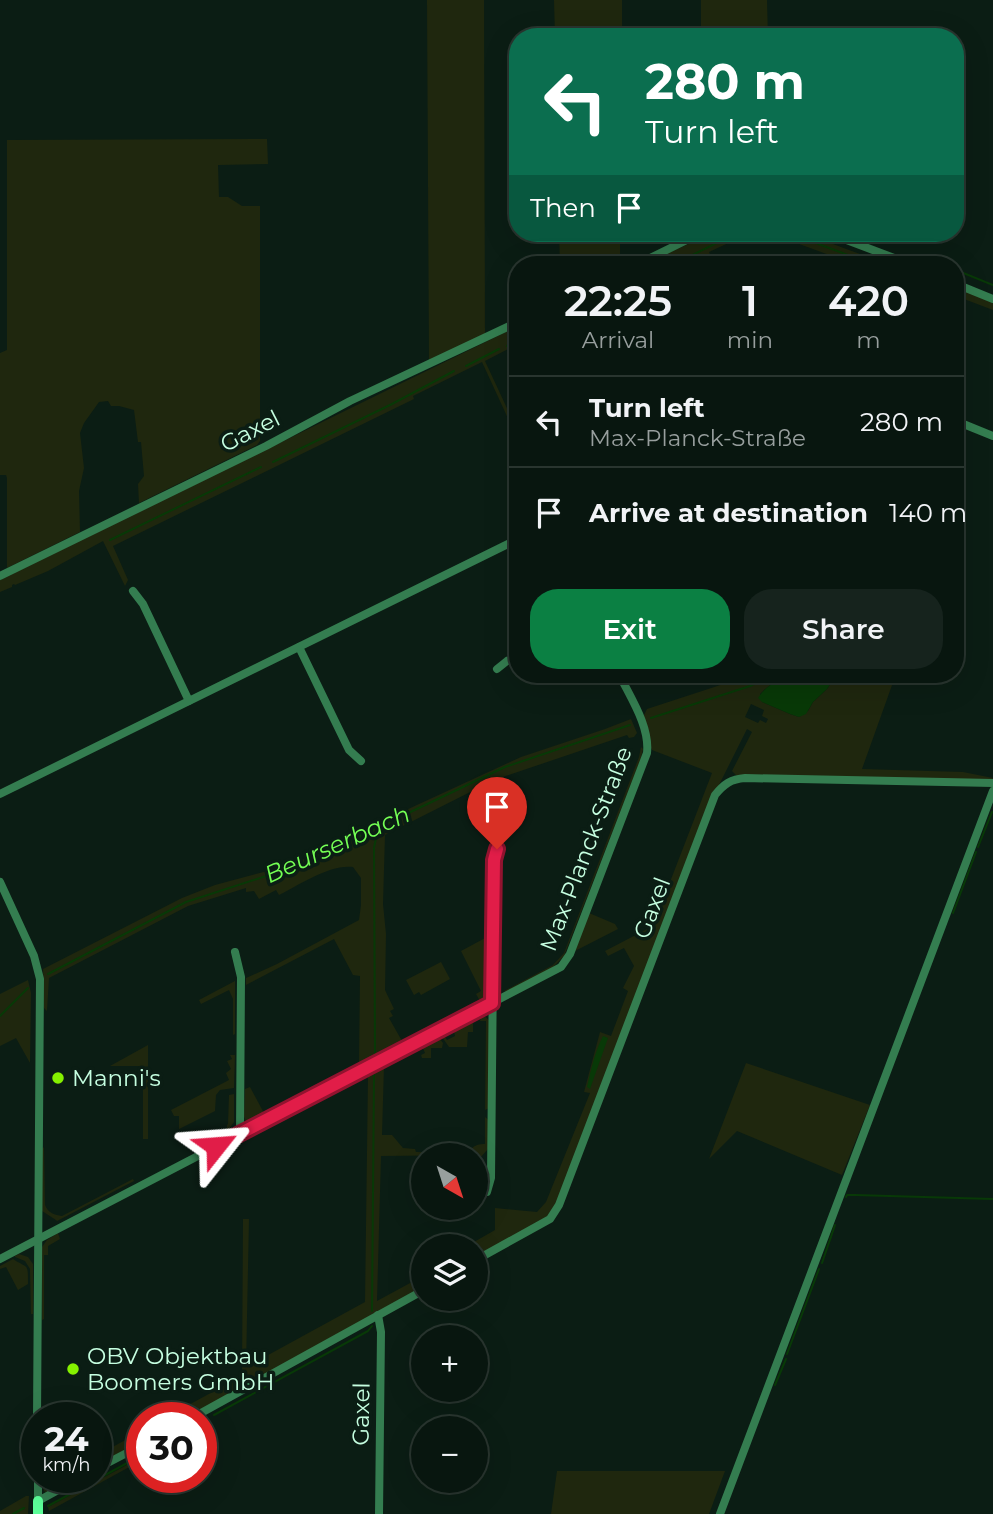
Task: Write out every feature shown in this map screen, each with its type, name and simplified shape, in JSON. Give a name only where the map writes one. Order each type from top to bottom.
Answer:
[{"type":"street","points":[[654,256],[683,242]]},
{"type":"street","points":[[850,242],[884,256]]},
{"type":"street","points":[[964,287],[993,299]]},
{"type":"street","name":"Gaxel","points":[[0,576],[265,446],[350,401],[509,325]]},
{"type":"street","points":[[964,425],[993,436]]},
{"type":"street","points":[[0,794],[509,543]]},
{"type":"street","points":[[133,591],[143,604],[189,701]]},
{"type":"street","points":[[299,647],[349,750],[361,761]]},
{"type":"street","points":[[497,669],[509,660]]},
{"type":"street","name":"Max-Planck-Straße","points":[[0,1259],[561,967],[567,960],[647,753],[642,722],[623,683]]},
{"type":"street","name":"Gaxel","points":[[488,1253],[550,1219],[559,1205],[715,795],[721,787],[728,782],[745,778],[993,783]]},
{"type":"street","points":[[720,1514],[993,791]]},
{"type":"street","points":[[488,1188],[491,1178],[494,860],[497,849]]},
{"type":"street","points":[[0,882],[34,956],[40,979],[37,1402]]},
{"type":"street","points":[[235,952],[240,977],[240,1134]]},
{"type":"street","points":[[217,1404],[411,1297]]},
{"type":"street","name":"Gaxel","points":[[378,1315],[381,1332],[379,1514]]},
{"type":"street","points":[[38,1493],[38,1514]]},
{"type":"street","points":[[38,1501],[53,1493]]},
{"type":"shaded area","points":[[427,0],[484,0],[485,335],[429,363]]},
{"type":"shaded area","points":[[554,0],[622,0],[622,28],[555,28]]},
{"type":"shaded area","points":[[701,0],[767,0],[768,28],[701,28]]},
{"type":"shaded area","points":[[267,139],[268,164],[218,165],[219,197],[228,197],[242,206],[260,206],[260,441],[257,445],[139,503],[138,484],[144,476],[141,442],[138,442],[134,410],[111,406],[108,401],[99,402],[80,433],[84,468],[79,491],[80,532],[7,568],[7,478],[6,475],[0,475],[0,353],[7,350],[7,140]]},
{"type":"shaded area","points":[[559,242],[620,242],[620,256],[560,256]]},
{"type":"shaded area","points":[[693,242],[731,242],[709,252],[711,256],[662,256]]},
{"type":"shaded area","points":[[794,242],[827,242],[865,256],[832,256]]},
{"type":"shaded area","points":[[964,289],[993,302],[993,310],[964,299]]},
{"type":"shaded area","points":[[509,330],[509,349],[485,361],[509,413],[509,420],[482,362],[413,396],[414,399],[113,546],[128,580],[125,586],[103,541],[48,571],[0,592],[0,580]]},
{"type":"shaded area","points":[[727,683],[775,683],[760,694],[762,702],[799,717],[808,711],[831,683],[893,683],[862,769],[963,772],[993,778],[737,776],[732,771],[752,732],[747,729],[715,793],[558,1200],[545,1220],[488,1251],[488,1234],[495,1230],[495,1208],[537,1212],[546,1202],[590,1093],[584,1092],[600,1032],[611,1036],[628,991],[623,988],[634,966],[624,948],[608,956],[605,951],[653,926],[712,773],[652,750],[643,717],[647,709]],"holes":[[[751,704],[764,710],[762,716],[768,719],[766,723],[760,720],[758,723],[745,717]]]},
{"type":"shaded area","points":[[774,683],[831,683],[806,714],[799,717],[762,702],[758,698]]},
{"type":"shaded area","points":[[631,719],[637,733],[634,737],[629,738],[627,735],[494,780],[385,835],[385,990],[394,1009],[390,1011],[393,1016],[389,1018],[402,1041],[359,1063],[360,976],[353,975],[334,939],[246,985],[246,978],[359,920],[361,878],[353,867],[325,872],[279,895],[276,890],[259,899],[254,891],[246,892],[246,888],[188,906],[49,978],[47,1011],[44,1008],[43,969],[182,898],[215,885],[290,865],[521,757]]},
{"type":"shaded area","points":[[641,747],[641,758],[564,956],[552,968],[509,991],[504,991],[553,965],[564,953]]},
{"type":"shaded area","points":[[589,913],[615,924],[618,929],[575,951]]},
{"type":"shaded area","points":[[487,937],[489,991],[488,996],[480,1001],[476,994],[481,991],[461,951]]},
{"type":"shaded area","points":[[441,962],[450,979],[421,995],[419,992],[414,995],[406,980]]},
{"type":"shaded area","points":[[28,980],[31,993],[30,1063],[16,1038],[0,1046],[0,994]]},
{"type":"shaded area","points":[[235,981],[233,1035],[233,999],[229,990],[201,1004],[199,1000]]},
{"type":"shaded area","points":[[482,1014],[489,1020],[489,1108],[485,1110],[486,1021],[480,1021]]},
{"type":"shaded area","points":[[473,1020],[473,1032],[468,1032],[467,1047],[449,1047],[442,1037],[444,1035],[447,1040],[455,1036],[453,1027]]},
{"type":"shaded area","points":[[436,1036],[443,1043],[442,1048],[431,1048],[431,1058],[422,1058],[421,1055],[425,1053],[419,1045]]},
{"type":"shaded area","points":[[603,1036],[608,1038],[590,1089],[587,1087],[590,1074]]},
{"type":"shaded area","points":[[148,1045],[148,1139],[143,1139],[143,1066],[110,1066]]},
{"type":"shaded area","points":[[405,1052],[408,1054],[384,1066],[382,1135],[392,1135],[403,1148],[411,1149],[411,1156],[381,1156],[377,1301],[411,1283],[411,1294],[214,1402],[194,1402],[242,1376],[243,1219],[249,1219],[246,1367],[365,1302],[368,1076],[350,1084]]},
{"type":"shaded area","points":[[230,1055],[235,1055],[234,1088],[220,1090],[216,1095],[215,1111],[179,1129],[179,1116],[174,1116],[171,1110],[229,1080],[226,1073],[231,1069],[227,1061],[232,1059]]},
{"type":"shaded area","points":[[746,1063],[870,1105],[842,1175],[737,1131],[709,1159]]},
{"type":"shaded area","points":[[250,1087],[264,1113],[246,1122],[245,1089]]},
{"type":"shaded area","points":[[234,1094],[234,1122],[227,1132],[229,1095]]},
{"type":"shaded area","points":[[485,1117],[489,1120],[488,1149],[488,1143],[485,1143]]},
{"type":"shaded area","points":[[44,1147],[45,1205],[54,1214],[62,1216],[133,1179],[134,1181],[57,1221],[42,1211]]},
{"type":"shaded area","points":[[58,1233],[60,1239],[48,1246],[48,1255],[44,1255],[42,1320],[42,1247]]},
{"type":"shaded area","points":[[19,1254],[28,1257],[33,1264],[33,1314],[30,1269],[25,1261],[15,1257]]},
{"type":"shaded area","points":[[13,1259],[26,1267],[28,1272],[28,1284],[18,1290],[6,1267],[0,1269],[0,1266]]},
{"type":"shaded area","points":[[126,1440],[126,1449],[112,1457],[112,1447]]},
{"type":"shaded area","points":[[126,1466],[126,1469],[112,1476],[112,1473]]},
{"type":"shaded area","points":[[557,1471],[725,1471],[709,1514],[551,1514]]},
{"type":"shaded area","points":[[74,1493],[82,1493],[49,1511],[48,1507]]},
{"type":"shaded area","points":[[29,1496],[28,1514],[0,1514],[0,1511]]},
{"type":"waterway","points":[[690,256],[719,242]]},
{"type":"waterway","points":[[813,242],[851,256]]},
{"type":"waterway","name":"Beurserbach","points":[[964,273],[993,285]]},
{"type":"waterway","points":[[466,366],[499,349]]},
{"type":"waterway","points":[[273,462],[454,371]]},
{"type":"waterway","points":[[110,540],[261,467]]},
{"type":"waterway","name":"Beurserbach","points":[[651,718],[756,683]]},
{"type":"waterway","name":"Beurserbach","points":[[48,974],[186,902],[297,866],[505,767],[630,725]]},
{"type":"waterway","points":[[978,847],[992,812]]},
{"type":"waterway","points":[[375,1053],[374,848],[378,828]]},
{"type":"waterway","points":[[953,913],[976,852]]},
{"type":"waterway","name":"Beurserbach","points":[[0,1016],[28,988]]},
{"type":"waterway","points":[[372,1311],[374,1075]]},
{"type":"waterway","points":[[846,1197],[855,1195],[993,1199]]},
{"type":"waterway","points":[[822,1263],[835,1225]]},
{"type":"waterway","points":[[787,1354],[819,1269]]},
{"type":"waterway","points":[[217,1413],[368,1331],[372,1326]]},
{"type":"waterway","points":[[775,1385],[786,1359]]},
{"type":"waterway","points":[[48,1506],[126,1464]]},
{"type":"waterway","points":[[13,1514],[24,1508]]},
{"type":"place","name":"Manni's","points":[[58,1078]]},
{"type":"place","name":"OBV Objektbau Boomers GmbH","points":[[73,1369]]},
{"type":"route","points":[[216,1146],[492,1003],[494,860],[497,849]]}]
